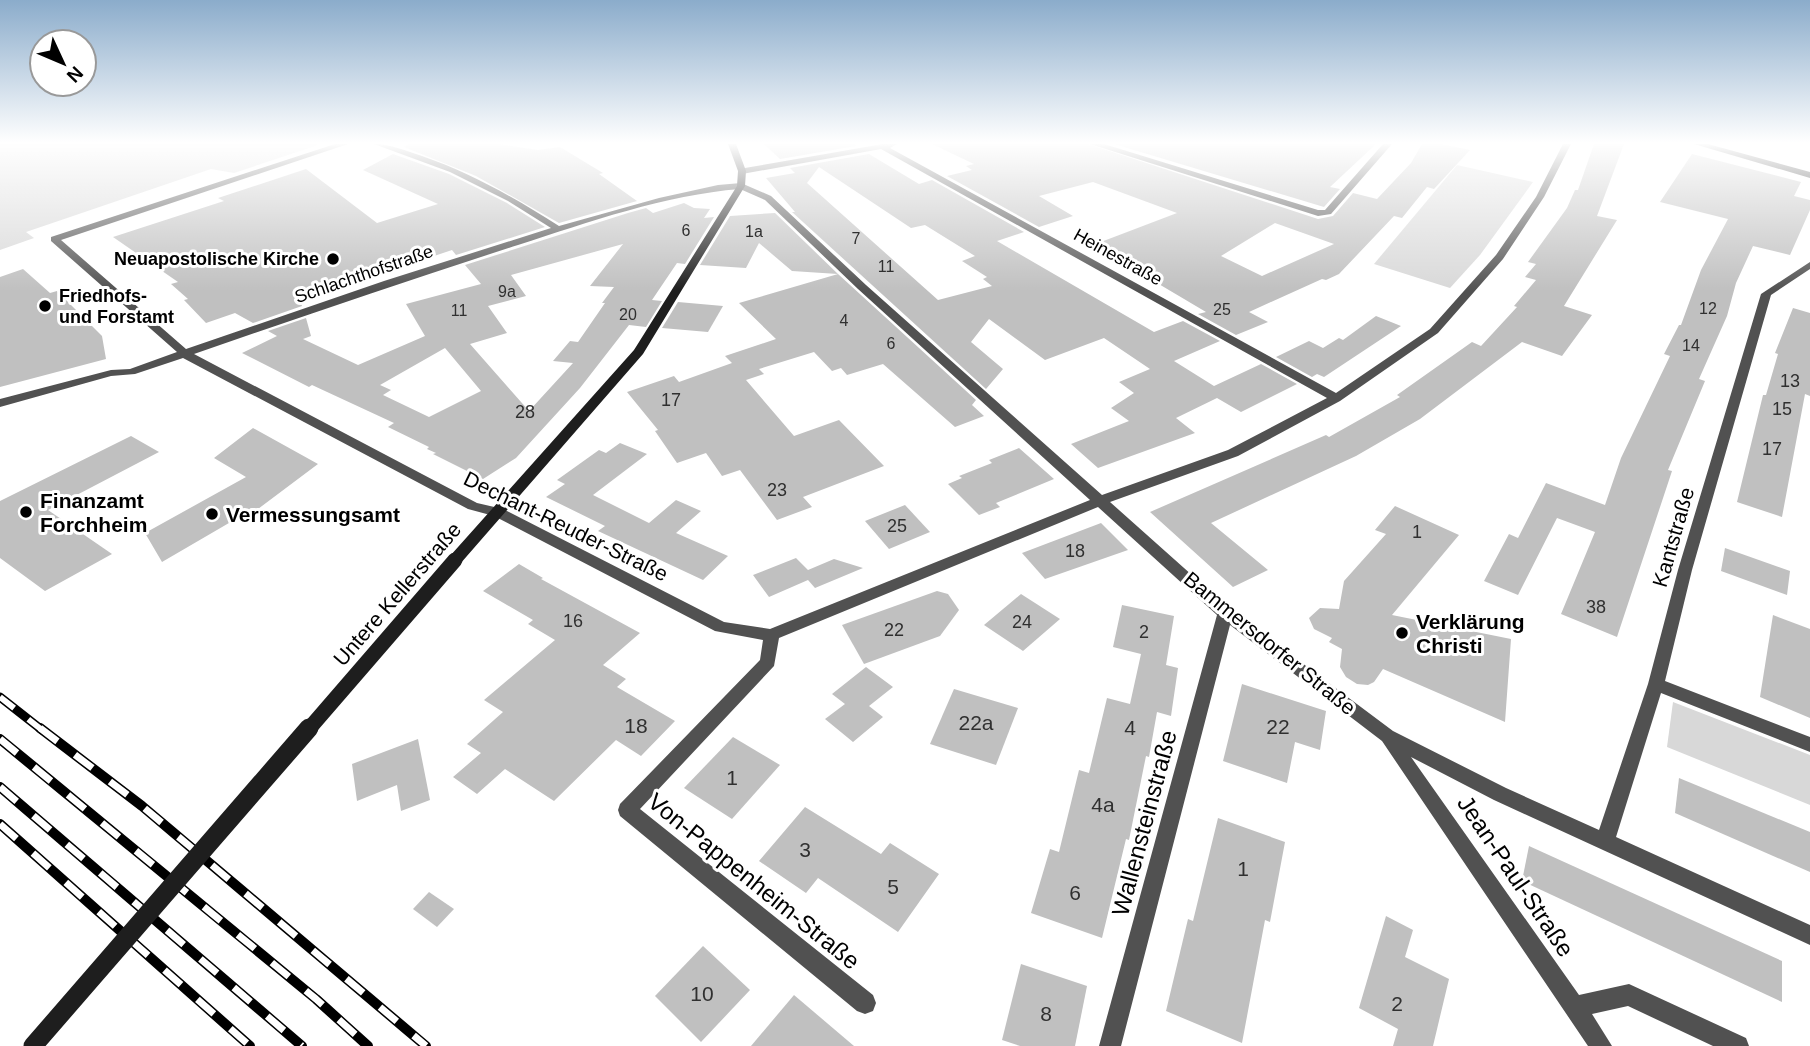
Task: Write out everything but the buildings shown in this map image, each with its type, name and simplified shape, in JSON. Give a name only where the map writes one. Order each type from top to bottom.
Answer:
[{"type":"street","name":"Dechant-Reuder-Straße","points":[[195,193],[54,239],[186,354],[473,506],[498,512],[721,627],[771,635]]},
{"type":"street","points":[[499,193],[558,229]]},
{"type":"street","name":"Schlachthofstraße","points":[[0,403],[111,373],[131,372],[388,283],[558,229],[696,193]]},
{"type":"street","name":"Untere Kellerstraße","points":[[33,1046],[639,352],[733,193]]},
{"type":"street","name":"Bammersdorfer Straße","points":[[761,193],[862,287],[1225,613],[1387,736],[1500,794],[1810,934]]},
{"type":"street","name":"Heinestraße","points":[[966,193],[1336,398]]},
{"type":"street","points":[[1252,193],[1318,213],[1328,212],[1345,193]]},
{"type":"street","points":[[771,635],[1102,500],[1233,453],[1336,398],[1434,331],[1500,257],[1542,193]]},
{"type":"street","name":"Kantstraße","points":[[1605,841],[1656,684],[1689,557],[1766,294],[1810,265]]},
{"type":"street","name":"Wallensteinstraße","points":[[1110,1046],[1225,613]]},
{"type":"street","name":"Von-Pappenheim-Straße","points":[[771,635],[768,662],[627,810],[865,1003]]},
{"type":"street","points":[[1656,684],[1810,744]]},
{"type":"street","name":"Jean-Paul-Straße","points":[[1387,736],[1601,1046]]},
{"type":"street","points":[[1574,1007],[1629,995],[1738,1046]]},
{"type":"shaded area","points":[[0,193],[141,193],[26,232],[34,238],[0,250]]},
{"type":"shaded area","points":[[1434,193],[1525,193],[1480,255],[1450,288],[1374,264]]},
{"type":"shaded area","points":[[1673,702],[1810,755],[1810,805],[1667,747]]},
{"type":"railway","points":[[0,697],[42,730]]},
{"type":"railway","points":[[40,728],[142,806],[426,1046]]},
{"type":"railway","points":[[0,739],[316,999],[368,1046]]},
{"type":"railway","points":[[0,787],[302,1046]]},
{"type":"railway","points":[[0,824],[250,1046]]},
{"type":"place","name":"Neuapostolische Kirche","points":[[333,259]]},
{"type":"place","name":"Friedhofs- und Forstamt","points":[[45,306]]},
{"type":"place","name":"Finanzamt Forchheim","points":[[26,512]]},
{"type":"place","name":"Vermessungsamt","points":[[212,514]]},
{"type":"place","name":"Verklärung Christi","points":[[1402,633]]}]
